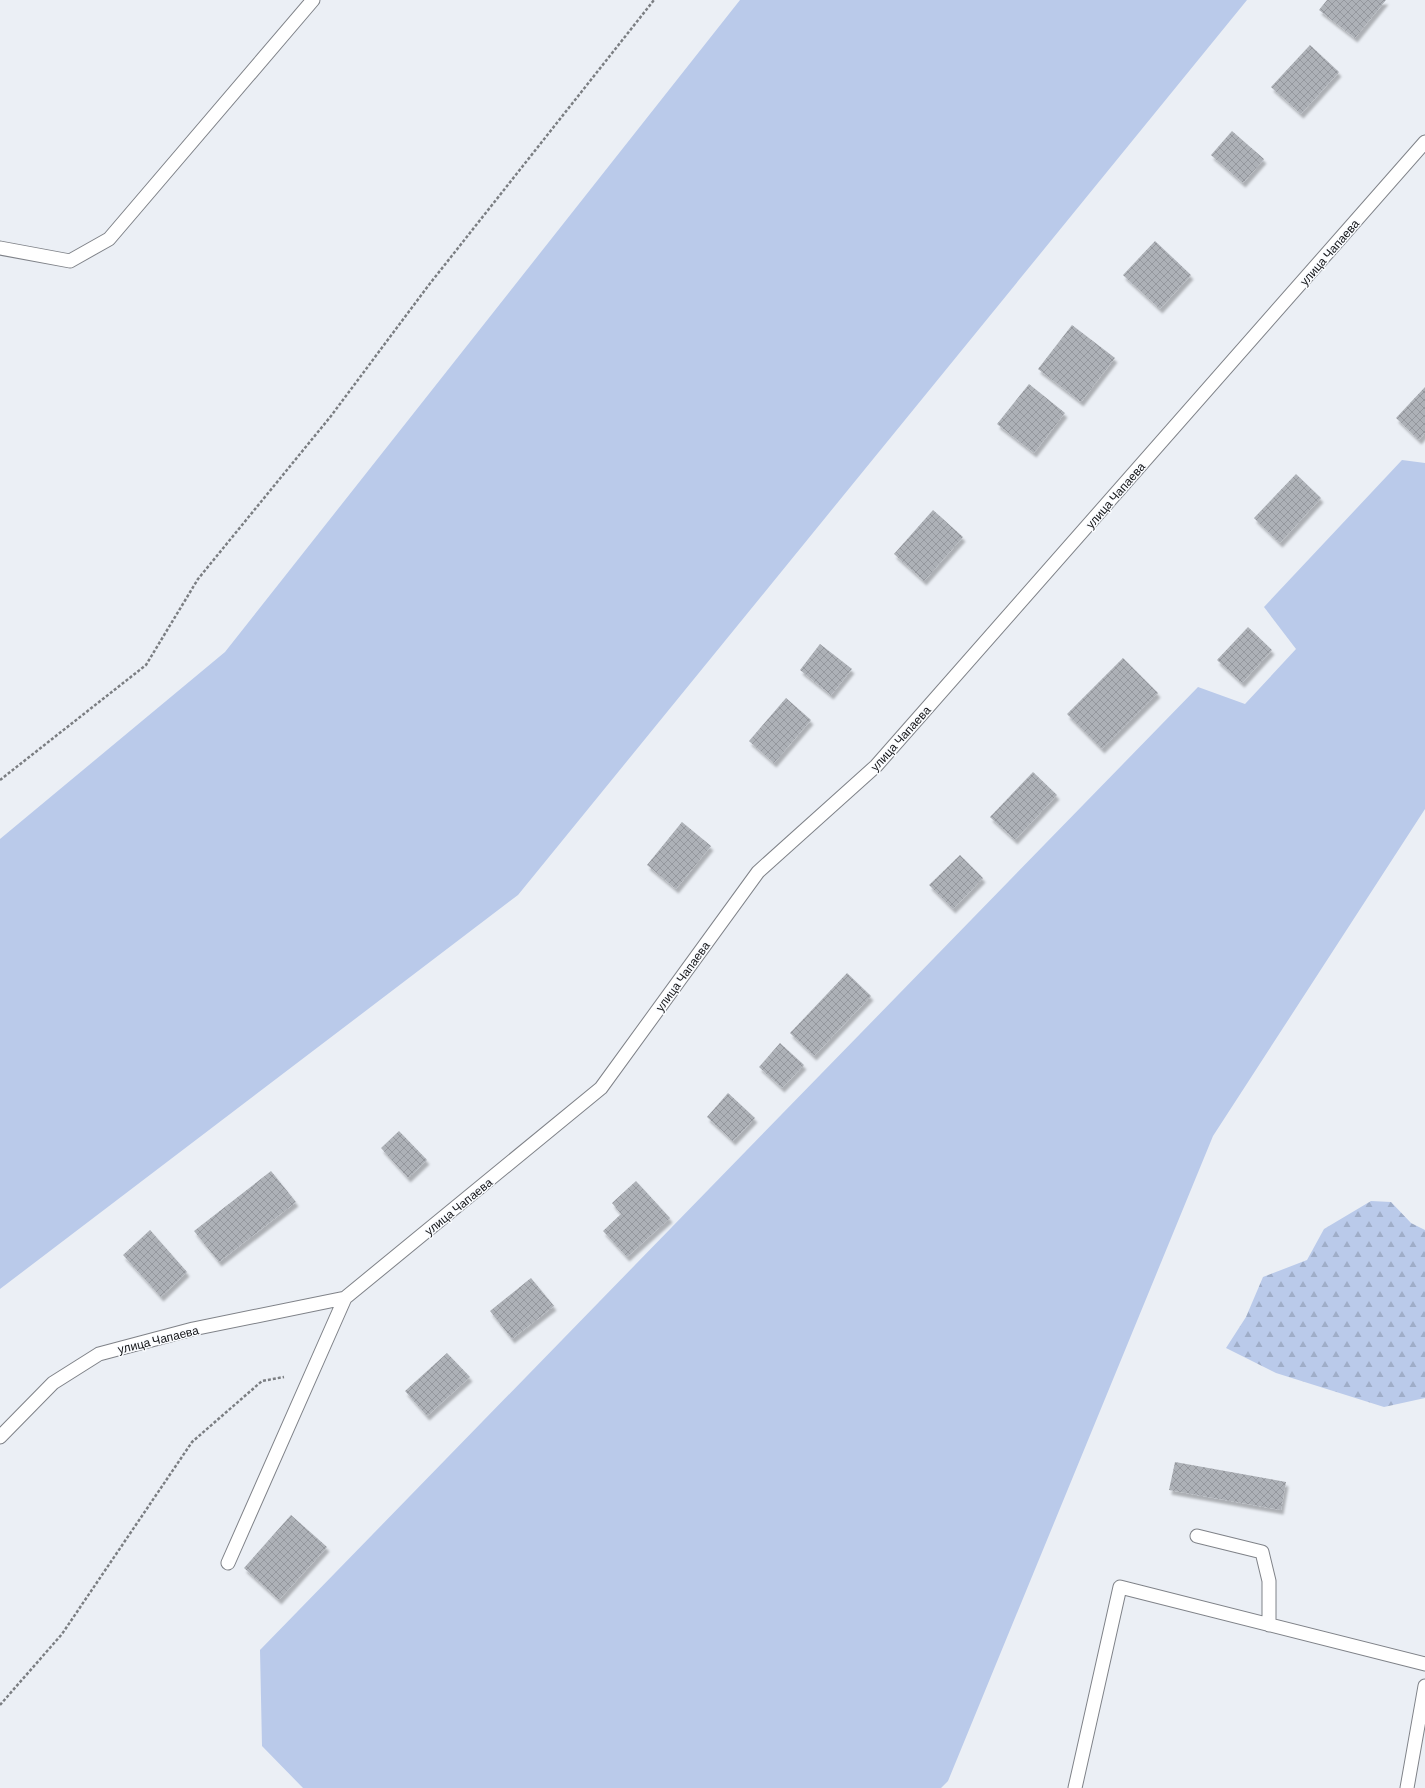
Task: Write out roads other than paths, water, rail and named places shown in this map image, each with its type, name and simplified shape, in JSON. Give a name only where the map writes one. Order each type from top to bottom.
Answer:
[{"type":"lane","points":[[0,248],[70,261],[109,239],[313,0]]},
{"type":"lane","name":"улица Чапаева","points":[[228,1563],[345,1298],[601,1088],[758,872],[876,766],[1425,142]]},
{"type":"lane","name":"улица Чапаева","points":[[0,1437],[53,1383],[99,1354],[193,1329],[345,1298]]},
{"type":"lane","points":[[1197,1536],[1262,1552],[1269,1581],[1269,1625]]},
{"type":"lane","points":[[1075,1788],[1120,1588],[1425,1664]]},
{"type":"lane","points":[[1407,1788],[1425,1686]]}]
